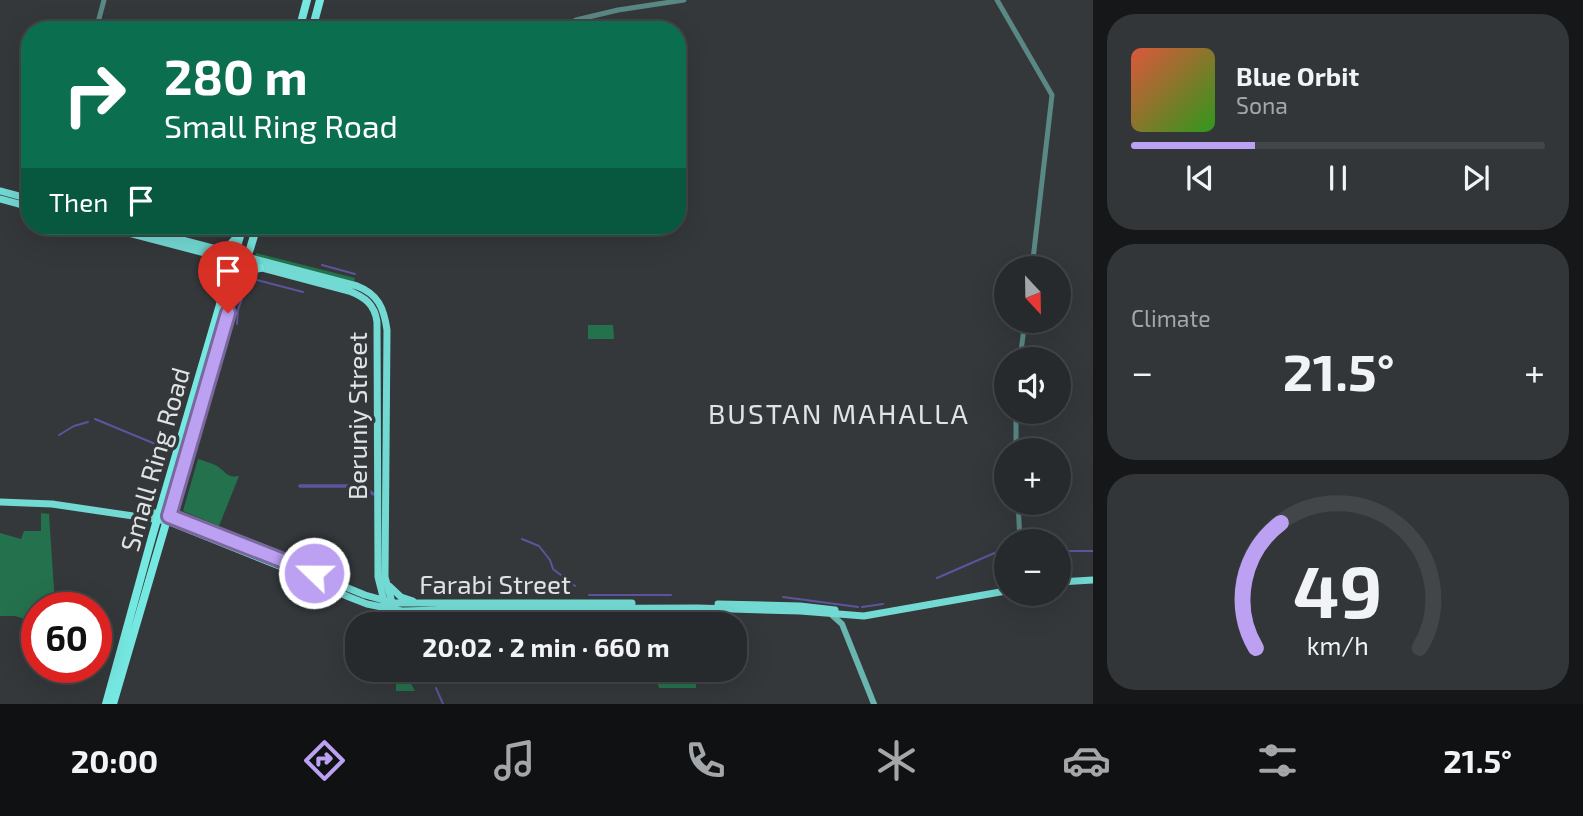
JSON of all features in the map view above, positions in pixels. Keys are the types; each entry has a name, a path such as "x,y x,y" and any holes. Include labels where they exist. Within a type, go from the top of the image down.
{"highway":[{"path":"301,21 307,0"},
{"path":"314,21 320,0"},
{"path":"217,253 230,245 238,235"},
{"name":"Small Ring Road","path":"211,354 240,235"},
{"name":"Small Ring Road","path":"106,704 211,354 254,235"},
{"path":"238,277 247,271 260,268"},
{"name":"Small Ring Road","path":"113,704 163,517"}],"main road":[{"path":"0,191 21,197"},
{"path":"0,199 21,205"},
{"name":"Beruniy Street","path":"140,235 217,253"},
{"name":"Beruniy Street","path":"158,235 245,261 357,286 372,294 381,305 385,318 386,582 389,605"},
{"path":"217,253 228,277"},
{"name":"Beruniy Street","path":"245,261 260,268 349,291 366,299 376,315 378,577 389,605"},
{"path":"378,369 386,381 378,392"},
{"name":"Farabi Street","path":"0,500 46,499 163,517 389,605 756,604 814,607 841,616"},
{"name":"Farabi Street","path":"163,517 349,597 389,605 698,608 800,611 841,616 877,614 994,591"},
{"path":"359,593 371,590 378,577"},
{"path":"386,582 401,597 426,604"},
{"path":"1071,583 1093,582"},
{"path":"841,616 877,704"}],"street":[{"path":"98,21 104,0"},
{"path":"574,21 618,10 684,0"},
{"path":"997,0 1052,95 1033,256"}],"green space":[{"path":"256,253 355,278 354,282 255,257"},
{"path":"588,325 613,325 614,339 588,339"},
{"path":"198,459 215,465 229,475 239,476 219,526 183,511"},
{"path":"41,513 49,514 54,592 21,592 21,618 0,616 0,533 21,539 24,531 41,531"},
{"path":"396,682 409,682 415,691 396,691"},
{"path":"657,682 696,682 696,688 659,688"}],"waterway":[{"path":"322,265 355,274"},
{"path":"237,324 238,310 249,278 303,292"},
{"path":"95,419 165,448"},
{"path":"59,435 88,422"},
{"path":"300,486 363,486 373,494"},
{"path":"522,539 539,546 550,560 553,569 575,586"},
{"path":"1071,551 1093,551"},
{"path":"937,578 994,553"},
{"path":"589,595 671,595"},
{"path":"783,597 858,607"},
{"path":"862,607 883,604"},
{"path":"436,688 443,704"}],"district":[{"name":"BUSTAN MAHALLA","path":"839,413"}],"route":[{"path":"228,313 169,516 314,573"}]}
